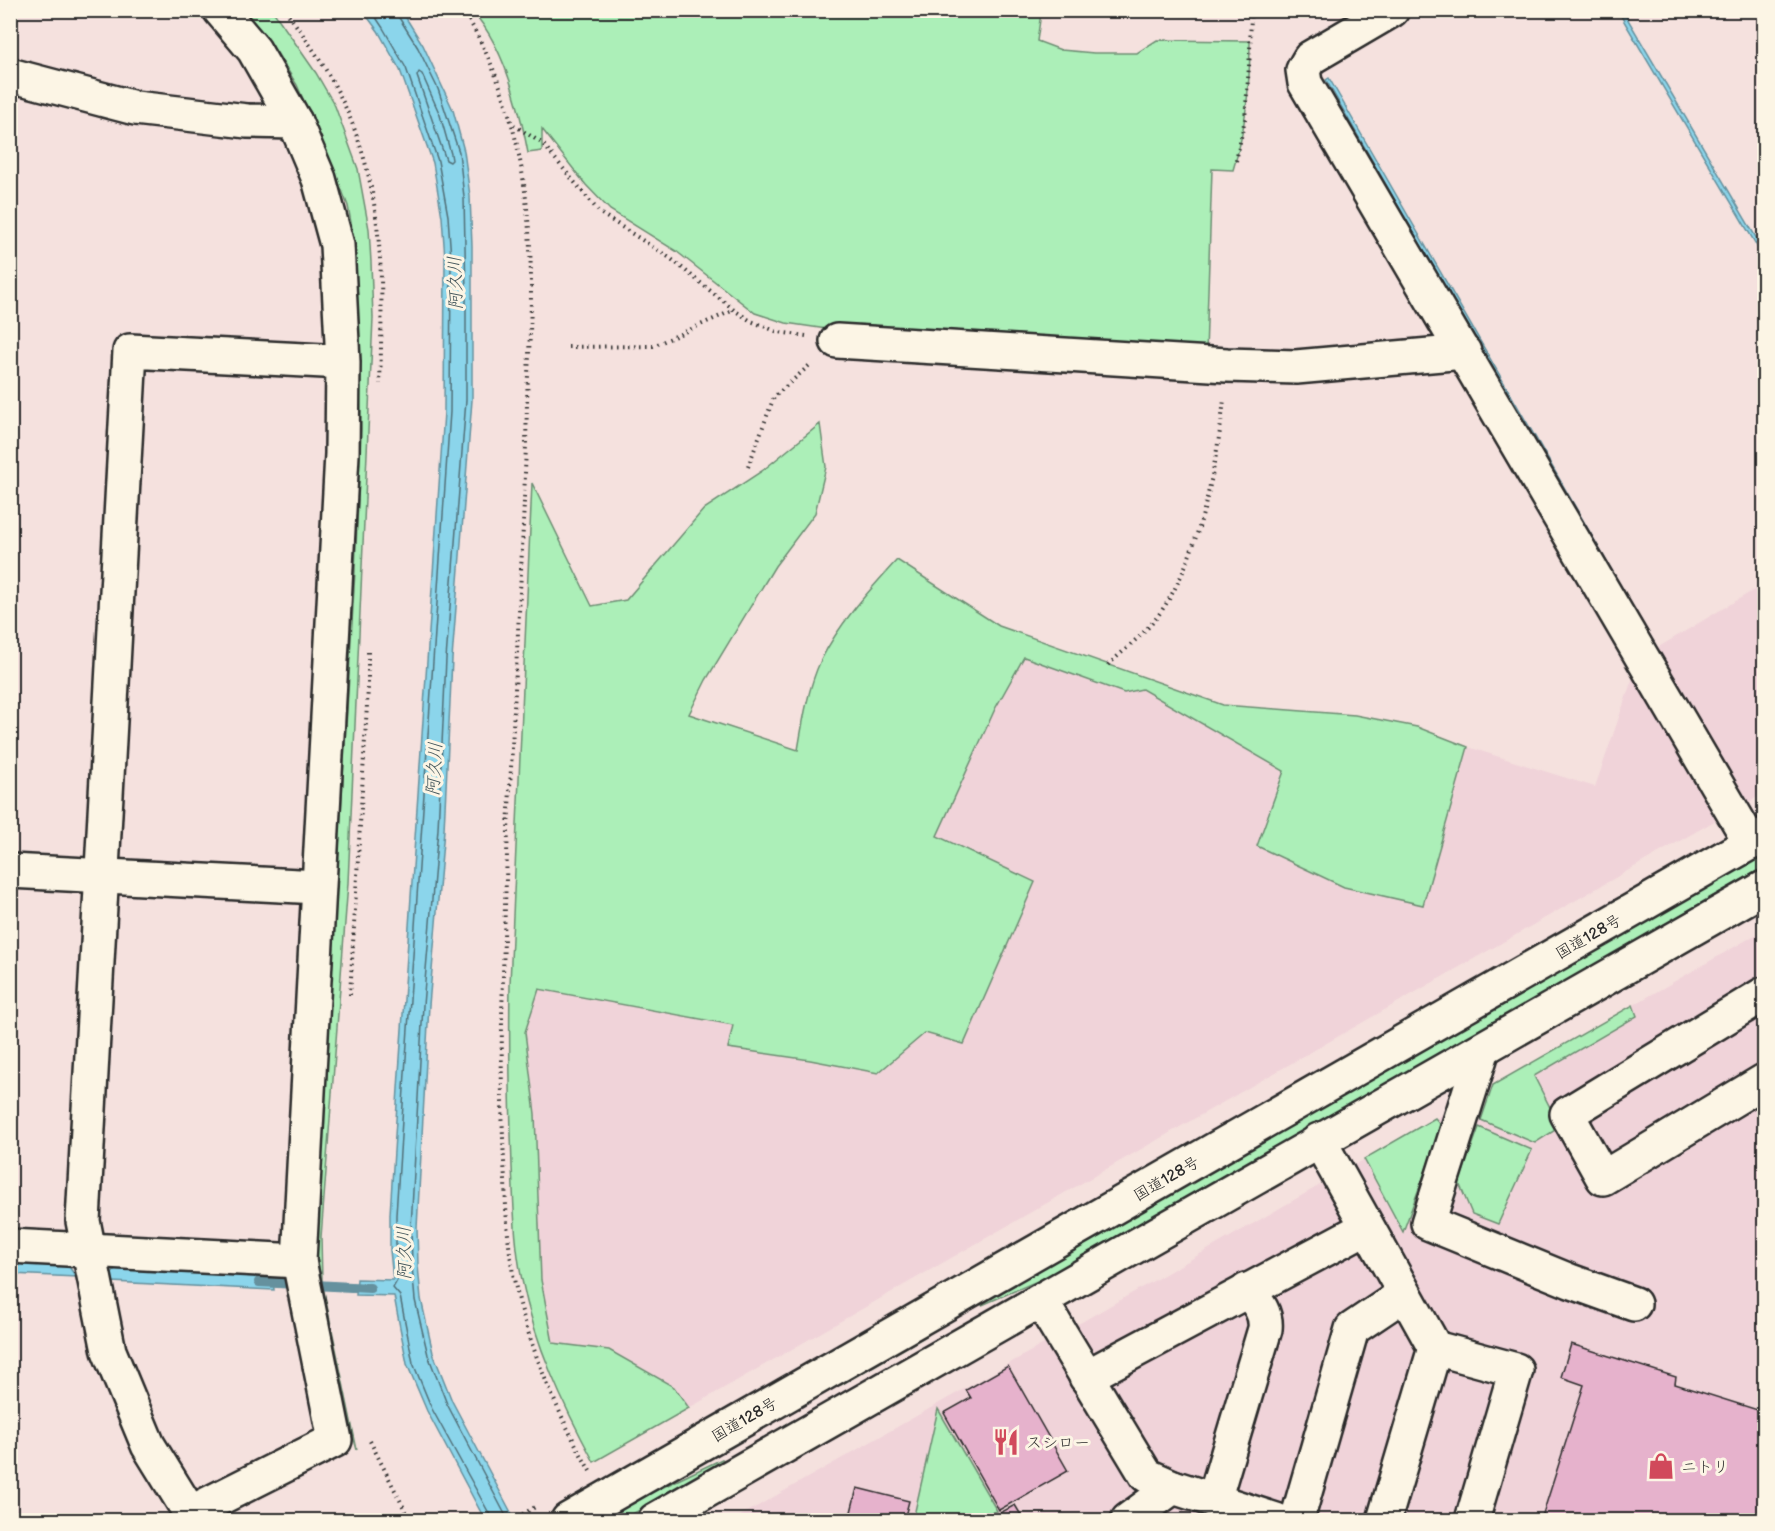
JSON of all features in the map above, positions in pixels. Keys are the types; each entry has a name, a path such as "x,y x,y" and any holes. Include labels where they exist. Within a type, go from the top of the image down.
{"main road":[{"path":"220,10 254,50 295,122 319,179 337,245 343,362 342,454 299,1261 335,1440 190,1513 148,1445 109,1351 83,1221 130,351 343,362"},
{"path":"1392,10 1310,58 1303,70 1305,83 1464,352 1758,839"},
{"path":"10,75 135,108 247,121 295,122"},
{"path":"837,341 1227,365 1296,367 1464,352"},
{"name":"国道128号","path":"568,1521 594,1489 1758,839"},
{"path":"10,871 318,887"},
{"path":"655,1521 1764,888"},
{"path":"1764,994 1567,1114 1603,1178 1764,1081"},
{"path":"1483,1049 1428,1223 1634,1304"},
{"path":"1319,1140 1435,1348 1516,1370 1472,1521"},
{"path":"1086,1377 1367,1227"},
{"path":"10,1246 299,1261"},
{"path":"1214,1500 1266,1319 1247,1290"},
{"path":"1297,1521 1352,1329 1404,1294"},
{"path":"1041,1301 1146,1475 1173,1487 1276,1521"},
{"path":"1384,1521 1435,1348"},
{"path":"1128,1521 1173,1487"}],"path":[{"path":"463,10 480,38 500,84 513,125 529,231 531,293 506,857 501,1067 507,1217 515,1281 528,1332 546,1383 594,1489"},
{"path":"1236,161 1245,119 1251,10"},
{"path":"513,125 543,144 600,213 670,258 734,310 751,321 778,332 837,341"},
{"path":"568,347 653,346 734,310"},
{"path":"748,467 774,397 837,341"},
{"path":"1108,665 1157,617 1186,567 1219,443 1227,365"}],"shaded area":[{"path":"1764,584 1764,793 1746,804 1657,648"},
{"path":"1024,657 1124,693 1142,688 1284,771 1257,846 1344,887 1423,905 1468,747 1595,787 1637,665 1725,815 689,1408 674,1387 609,1350 553,1344 541,1280 535,1114 525,1032 539,989 734,1025 728,1047 878,1073 925,1033 936,836 995,709"},
{"path":"1764,930 1764,1520 733,1520 1040,1346"}],"green space":[{"path":"483,10 1043,10 1037,41 1061,50 1137,53 1157,40 1250,41 1246,106 1233,170 1212,169 1206,353 847,332 786,323 755,313 676,251 610,210 586,185 542,129 542,151 528,153 521,119 504,65 488,32 478,18"},
{"path":"244,11 273,11 316,73 335,106 358,169 369,229 373,318 348,883 321,1237 322,1282 357,1450 333,1349 323,1296 316,1245 355,571 361,429 358,309 352,228 348,206 338,180 297,85 277,53"},
{"path":"820,424 826,467 815,513 775,566 706,680 689,714 798,750 809,693 821,660 846,620 897,560 999,626 1223,705 1355,715 1417,727 1468,747 1423,905 1344,887 1257,846 1284,771 1142,689 1124,693 1024,657 995,709 937,836 1035,882 964,1044 925,1033 878,1073 728,1048 733,1025 539,989 525,1032 535,1114 541,1280 553,1343 609,1350 674,1387 689,1408 594,1462 561,1397 534,1328 519,1266 515,1224 510,1098 510,984 532,483 592,606 626,600 704,509 762,471"},
{"path":"1764,854 1764,867 1065,1269 982,1305 980,1303 981,1299 1065,1255"},
{"path":"1633,1005 1637,1016 1534,1076 1560,1127 1535,1143 1481,1120 1493,1085"},
{"path":"1435,1118 1442,1126 1403,1232 1364,1159"},
{"path":"1479,1127 1532,1150 1498,1224 1472,1214 1459,1183"},
{"path":"927,1333 928,1335 841,1385 840,1382"},
{"path":"938,1409 997,1511 960,1520 913,1520"},
{"path":"792,1421 793,1424 622,1520 601,1520 636,1500 722,1459 724,1461"}],"water":[{"name":"阿久川","path":"401,10 423,45 453,110 464,151 470,196 472,246 472,400 452,659 444,830 429,1005 417,1228 418,1265 421,1299 433,1353 452,1401 515,1520 485,1520 427,1411 407,1364 394,1296 356,1295 357,1279 393,1280 390,1214 444,412 445,258 442,217 433,163 400,70 378,31 363,11"},
{"path":"1618,11 1623,11 1764,251 1764,258"},
{"path":"1329,78 1746,804 1742,805 1326,80"},
{"path":"11,1263 68,1265 76,1277 11,1274"},
{"path":"116,1268 273,1278 274,1290 112,1282 111,1274"}],"building":[{"name":"ニトリ","path":"1571,1344 1676,1377 1675,1384 1764,1412 1764,1520 1541,1520 1584,1385 1561,1377"},
{"name":"スシロー","path":"1008,1366 1068,1471 999,1510 944,1413 971,1398 966,1390"},
{"path":"857,1488 909,1501 904,1520 849,1520"},
{"path":"1015,1505 1024,1520 1005,1520 1000,1513"}],"waterway":[{"path":"259,1282 370,1288"}],"place":[{"name":"スシロー","path":"1006,1442"},
{"name":"ニトリ","path":"1661,1466"}]}
